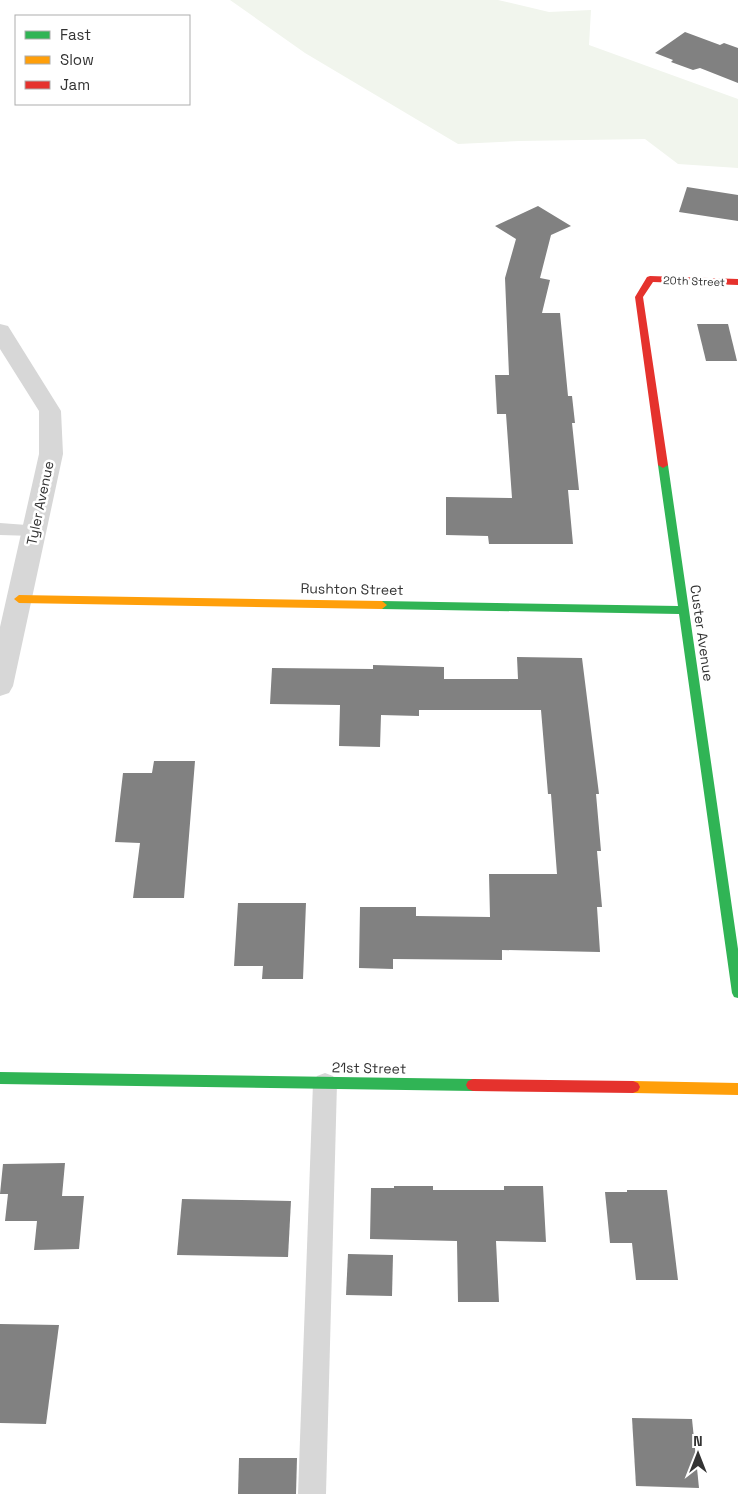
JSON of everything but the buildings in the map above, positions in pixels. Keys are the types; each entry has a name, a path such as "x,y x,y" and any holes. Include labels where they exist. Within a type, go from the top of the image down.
{"street":[{"name":"20th Street","path":"650,279 738,282"},
{"name":"Custer Avenue","path":"650,279 639,297 738,994"},
{"name":"Tyler Avenue","path":"0,331 50,411 51,454 0,686"},
{"name":"Rushton Street","path":"20,599 684,610"},
{"name":"21st Street","path":"0,1078 738,1089"}],"lane":[{"path":"0,529 34,530"},
{"path":"312,1494 325,1083"}],"shaded area":[{"path":"230,0 498,0 549,12 591,10 589,45 738,99 738,168 678,164 645,139 458,144 305,53"}],"traffic: fast":[{"path":"663,465 738,993"},
{"path":"382,605 684,610"},
{"path":"0,1078 473,1085"}],"traffic: slow":[{"path":"19,599 382,605"},
{"path":"633,1087 738,1089"}],"traffic: jam":[{"path":"663,465 639,297 650,279 738,282"},
{"path":"473,1085 633,1087"}]}
